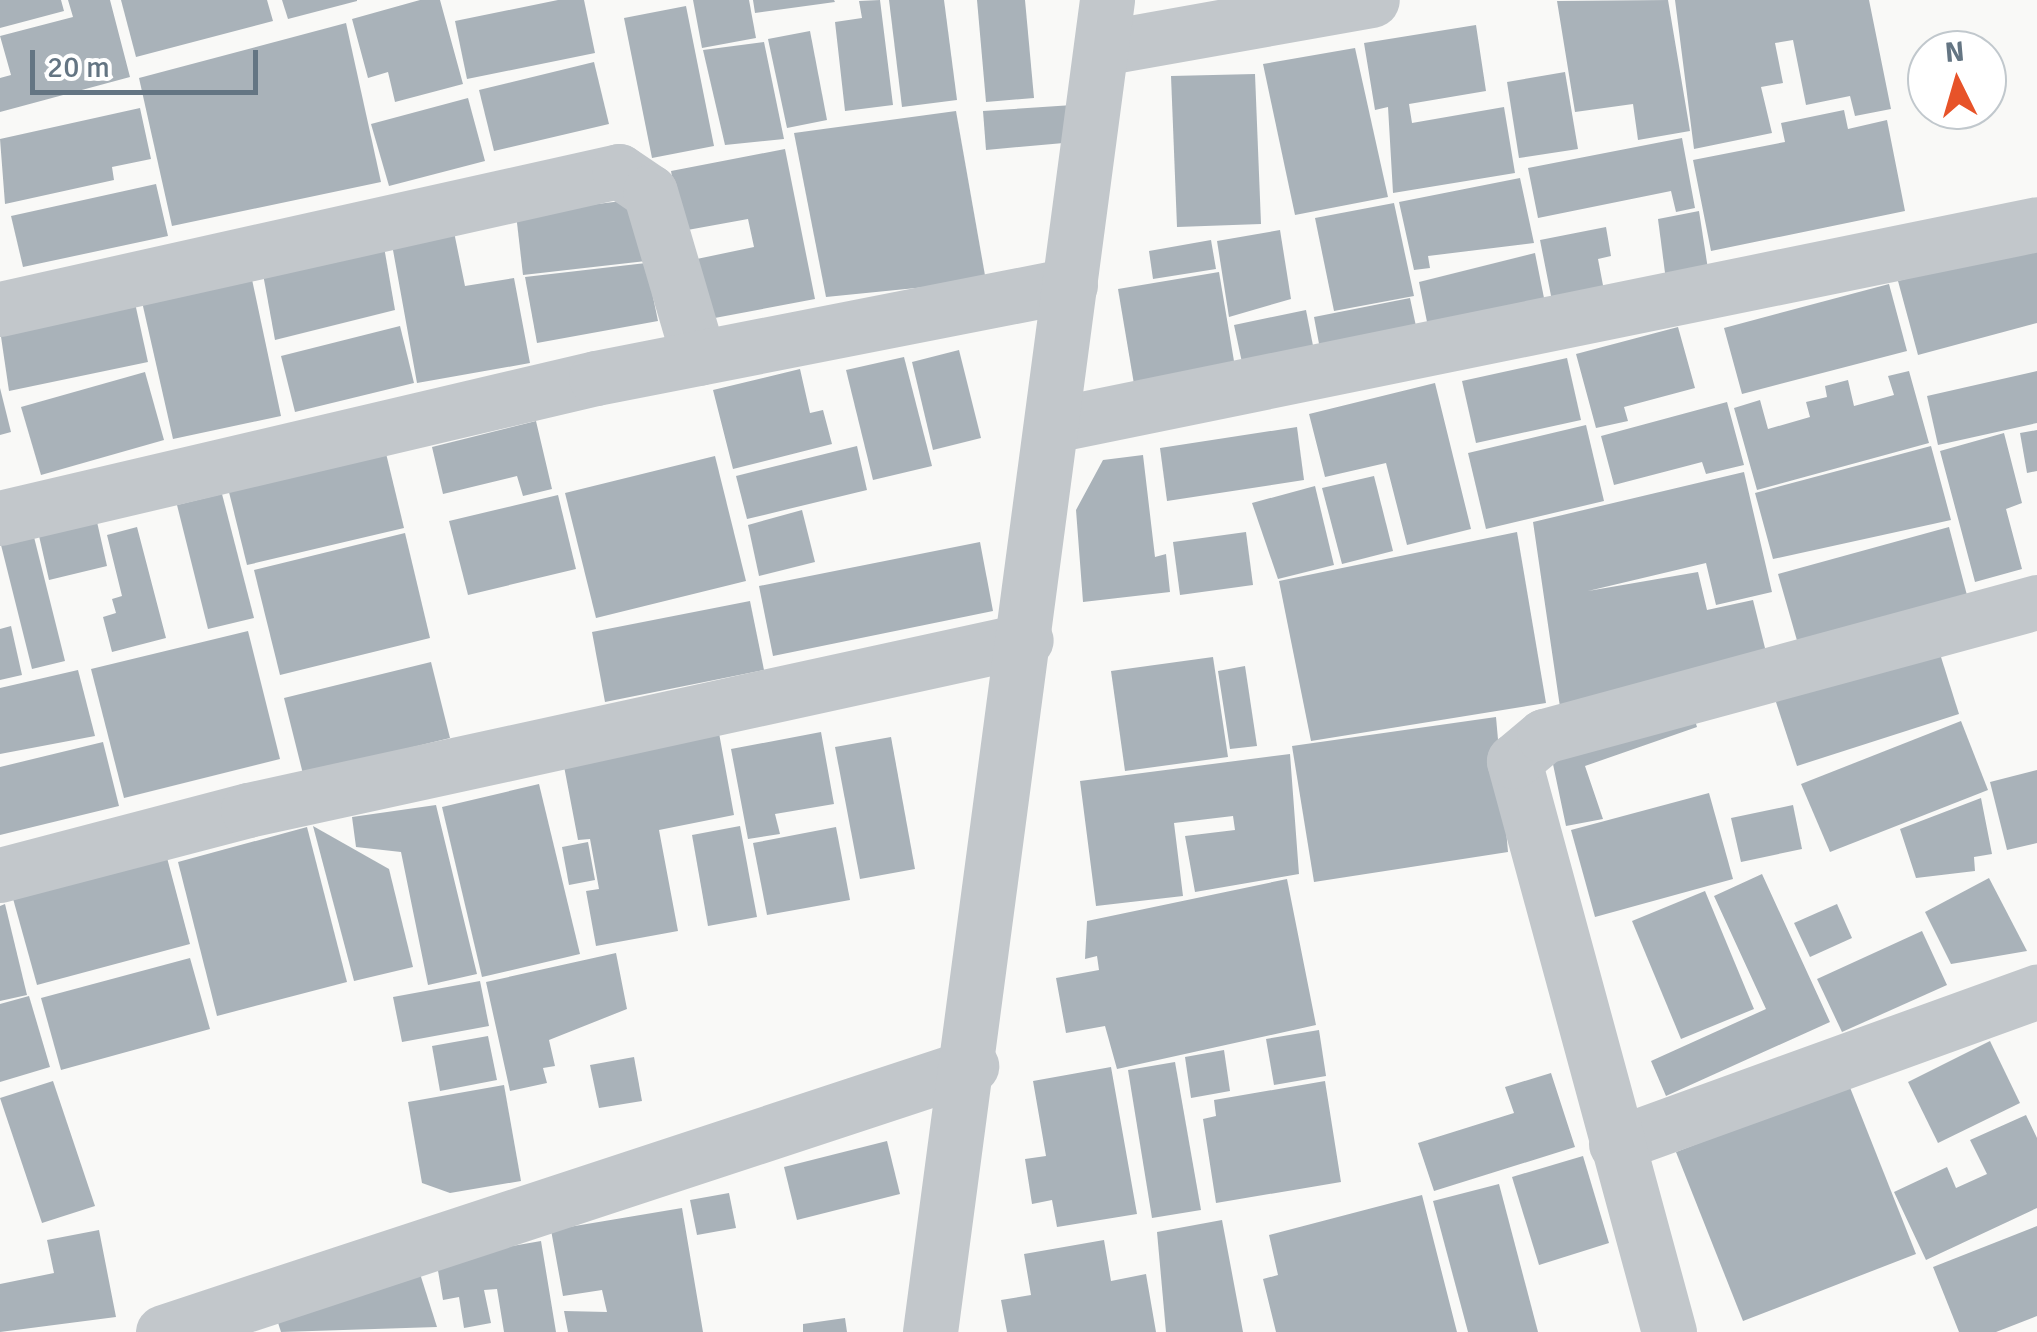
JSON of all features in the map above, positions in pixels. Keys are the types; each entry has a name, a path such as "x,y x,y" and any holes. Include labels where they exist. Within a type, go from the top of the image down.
{"street":[{"path":"930,1332 971,1066 1104,24 1372,0"},
{"path":"0,309 618,171 650,192 700,358"},
{"path":"1053,426 2037,224"},
{"path":"0,518 700,358 1070,285"},
{"path":"1669,1332 1514,761 1544,736 2037,602"},
{"path":"0,874 248,810 1026,640"},
{"path":"1616,1144 2037,992"},
{"path":"163,1332 971,1066"}],"building":[{"path":"0,0 61,0 64,11 0,28"},
{"path":"68,0 110,0 130,77 0,112 0,78 11,75 0,36 73,17"},
{"path":"121,0 267,0 273,21 136,57"},
{"path":"282,0 357,0 357,1 288,19"},
{"path":"420,0 440,0 463,84 395,102 388,72 368,78 352,19"},
{"path":"558,0 584,0 595,53 467,79 455,21"},
{"path":"693,0 749,0 756,38 702,48"},
{"path":"753,0 834,0 835,2 755,13"},
{"path":"880,0 893,105 845,111 835,22 862,18 859,1"},
{"path":"889,0 944,0 957,100 902,107"},
{"path":"977,0 1025,0 1034,98 986,102"},
{"path":"1668,0 1690,131 1638,140 1633,104 1575,112 1557,1"},
{"path":"1675,0 1869,0 1891,109 1855,116 1850,96 1806,105 1793,40 1775,43 1783,83 1761,87 1772,133 1694,149"},
{"path":"686,6 714,146 652,158 624,18"},
{"path":"346,23 381,182 172,226 139,78"},
{"path":"1476,25 1486,91 1409,104 1412,123 1504,107 1515,173 1393,193 1388,107 1375,110 1364,43"},
{"path":"810,31 827,120 787,128 768,39"},
{"path":"764,42 784,139 725,145 703,50"},
{"path":"1355,48 1388,197 1295,215 1263,64"},
{"path":"594,62 609,124 494,151 479,90"},
{"path":"1565,72 1578,149 1519,158 1507,82"},
{"path":"1255,74 1261,224 1177,227 1171,76"},
{"path":"468,98 485,161 389,186 371,124"},
{"path":"1073,105 1075,142 986,150 983,111"},
{"path":"140,108 151,159 112,167 114,180 5,204 0,139"},
{"path":"1844,110 1848,129 1887,120 1905,211 1711,251 1693,160 1785,142 1781,123"},
{"path":"956,111 986,281 826,297 794,133"},
{"path":"1682,138 1695,208 1676,212 1671,191 1538,218 1528,168"},
{"path":"785,149 815,299 704,320 692,260 754,247 748,219 682,231 671,171"},
{"path":"1520,178 1534,243 1428,256 1430,268 1414,270 1399,202"},
{"path":"156,184 168,236 23,267 11,216"},
{"path":"638,199 646,261 523,275 516,214"},
{"path":"1394,203 1414,296 1334,311 1315,218"},
{"path":"1699,211 1710,282 1667,288 1658,219"},
{"path":"453,227 465,286 514,278 530,363 417,383 391,239"},
{"path":"1606,227 1611,256 1598,259 1606,301 1554,311 1540,240"},
{"path":"1280,230 1291,299 1229,317 1217,241"},
{"path":"1211,240 1216,269 1153,279 1149,251"},
{"path":"383,241 395,310 275,340 261,263"},
{"path":"2037,244 2037,323 1918,355 1898,281"},
{"path":"1535,253 1547,313 1430,337 1419,282"},
{"path":"646,263 658,321 537,343 525,277"},
{"path":"250,270 281,416 173,439 140,293"},
{"path":"1219,272 1236,373 1138,408 1118,289"},
{"path":"1889,284 1907,351 1742,394 1724,328"},
{"path":"1410,298 1420,345 1323,365 1314,317"},
{"path":"135,303 148,362 9,391 0,330"},
{"path":"1306,310 1318,371 1247,386 1234,325"},
{"path":"400,326 414,383 295,412 281,356"},
{"path":"1678,327 1695,388 1624,407 1628,421 1596,428 1576,354"},
{"path":"959,350 981,438 933,450 912,362"},
{"path":"904,357 932,466 873,480 846,370"},
{"path":"1567,358 1581,420 1476,443 1462,381"},
{"path":"800,369 810,413 823,410 832,444 733,469 713,390"},
{"path":"1909,371 1929,443 1757,490 1734,408 1760,400 1768,429 1810,417 1806,402 1827,397 1825,386 1848,380 1854,406 1894,395 1888,376"},
{"path":"2037,371 2037,423 1938,445 1927,396"},
{"path":"145,372 164,440 41,475 21,407"},
{"path":"1435,383 1471,529 1407,545 1386,463 1325,477 1309,414"},
{"path":"0,388 11,432 0,435"},
{"path":"1727,402 1744,465 1706,474 1702,462 1614,485 1601,436"},
{"path":"536,421 552,489 523,496 517,476 443,494 432,447"},
{"path":"1586,425 1604,501 1486,529 1468,453"},
{"path":"1297,427 1304,480 1167,501 1160,448"},
{"path":"2037,430 2037,471 2027,473 2020,433"},
{"path":"2004,433 2022,503 2006,509 2022,569 1975,582 1940,451"},
{"path":"384,445 404,528 247,565 227,484"},
{"path":"857,446 867,490 747,519 736,476"},
{"path":"1931,446 1951,520 1773,559 1755,493"},
{"path":"1143,455 1155,557 1166,554 1170,592 1083,602 1076,510 1103,460"},
{"path":"715,456 746,581 596,618 565,493"},
{"path":"1744,472 1772,592 1716,605 1706,563 1588,591 1698,572 1707,610 1753,600 1767,656 1560,707 1533,522"},
{"path":"1374,476 1393,551 1342,564 1322,488"},
{"path":"1315,486 1334,565 1278,579 1252,503"},
{"path":"222,494 254,618 208,629 177,505"},
{"path":"558,495 576,569 468,595 449,521"},
{"path":"802,510 815,562 759,576 748,525"},
{"path":"95,513 107,566 49,580 37,527"},
{"path":"137,527 166,638 112,652 103,617 116,613 112,599 122,596 107,535"},
{"path":"1949,527 1968,599 1798,644 1778,574"},
{"path":"1246,532 1253,585 1180,595 1173,542"},
{"path":"1517,532 1546,703 1311,741 1279,581"},
{"path":"405,533 430,638 280,675 254,570"},
{"path":"34,537 65,661 32,669 1,545"},
{"path":"980,542 993,611 773,656 759,586"},
{"path":"750,601 764,670 605,702 592,632"},
{"path":"11,626 22,675 0,680 0,629"},
{"path":"248,631 280,759 124,798 91,669"},
{"path":"1935,638 1959,714 1797,766 1772,690"},
{"path":"1213,657 1228,757 1125,771 1111,671"},
{"path":"431,662 450,738 303,774 284,698"},
{"path":"1245,666 1257,746 1230,749 1218,671"},
{"path":"78,670 95,736 0,754 0,688"},
{"path":"1693,714 1697,727 1585,766 1603,819 1566,826 1550,750"},
{"path":"1496,717 1508,852 1314,882 1292,746"},
{"path":"1961,721 1988,790 1830,852 1801,784"},
{"path":"821,732 834,804 775,814 780,834 748,839 731,749"},
{"path":"719,733 734,815 659,830 678,931 596,946 586,891 599,889 590,839 578,840 563,761"},
{"path":"891,737 915,869 860,879 835,747"},
{"path":"103,742 119,806 0,835 0,767"},
{"path":"1290,754 1299,874 1195,892 1185,836 1235,830 1233,816 1174,823 1183,896 1096,906 1080,781"},
{"path":"2037,770 2037,843 2007,850 1990,782"},
{"path":"539,784 580,954 482,977 442,807"},
{"path":"1709,793 1733,879 1595,917 1571,830"},
{"path":"1981,798 1992,854 1974,857 1975,871 1916,878 1900,829"},
{"path":"436,805 477,974 428,985 401,852 356,847 352,817"},
{"path":"1793,805 1802,849 1741,862 1731,818"},
{"path":"313,826 389,869 413,967 354,981"},
{"path":"740,826 757,917 708,926 692,835"},
{"path":"307,827 347,982 217,1016 178,862"},
{"path":"836,827 850,900 767,915 753,843"},
{"path":"588,842 595,880 569,885 562,847"},
{"path":"166,854 190,944 37,985 12,895"},
{"path":"1762,874 1830,1022 1666,1096 1651,1061 1766,1009 1714,896"},
{"path":"1989,878 2027,951 1951,964 1925,912"},
{"path":"1287,879 1316,1025 1117,1069 1105,1026 1066,1033 1056,978 1099,970 1097,956 1085,959 1087,921"},
{"path":"1705,891 1754,1009 1681,1039 1632,921"},
{"path":"5,904 27,995 0,1001 0,906"},
{"path":"1837,904 1852,938 1810,957 1794,923"},
{"path":"1922,931 1947,985 1842,1032 1817,979"},
{"path":"616,953 627,1009 549,1040 555,1066 543,1068 547,1083 510,1091 486,982"},
{"path":"190,958 210,1029 61,1070 41,998"},
{"path":"480,981 489,1026 402,1042 393,997"},
{"path":"29,996 50,1067 0,1082 0,1004"},
{"path":"1319,1030 1326,1076 1274,1085 1266,1039"},
{"path":"488,1036 497,1080 440,1091 432,1046"},
{"path":"1990,1041 2020,1103 1938,1143 1908,1082"},
{"path":"1224,1050 1230,1091 1191,1098 1185,1057"},
{"path":"634,1057 642,1101 599,1108 590,1065"},
{"path":"1175,1062 1201,1210 1152,1218 1128,1070"},
{"path":"1111,1067 1137,1214 1057,1227 1052,1200 1032,1204 1025,1159 1046,1156 1033,1081"},
{"path":"1551,1073 1575,1147 1434,1191 1418,1143 1514,1113 1505,1087"},
{"path":"53,1081 95,1206 42,1223 0,1098"},
{"path":"1325,1081 1341,1182 1216,1203 1203,1119 1216,1116 1214,1100"},
{"path":"504,1085 521,1181 450,1193 422,1183 408,1102"},
{"path":"1849,1085 1916,1254 1743,1321 1676,1152"},
{"path":"2026,1115 2037,1138 2037,1208 1926,1260 1894,1192 1947,1167 1956,1188 1987,1174 1970,1140"},
{"path":"887,1141 900,1194 797,1220 784,1167"},
{"path":"1583,1156 1609,1243 1539,1265 1512,1177"},
{"path":"1499,1184 1538,1332 1468,1332 1433,1201"},
{"path":"729,1193 736,1228 697,1235 690,1200"},
{"path":"1422,1195 1457,1332 1276,1332 1263,1279 1278,1275 1269,1235"},
{"path":"682,1208 703,1332 568,1332 564,1311 607,1312 602,1290 563,1296 551,1230"},
{"path":"1222,1220 1243,1332 1166,1332 1157,1232"},
{"path":"2037,1226 2037,1316 1996,1332 1959,1332 1933,1267"},
{"path":"99,1230 116,1317 0,1332 0,1284 54,1273 47,1240"},
{"path":"1104,1240 1111,1281 1146,1274 1156,1332 1007,1332 1001,1300 1031,1295 1024,1254"},
{"path":"541,1241 556,1332 504,1332 497,1289 484,1290 491,1323 464,1328 459,1297 443,1300 436,1259"},
{"path":"415,1258 437,1327 281,1332 272,1304"},
{"path":"845,1318 847,1332 803,1332 803,1324"}]}
